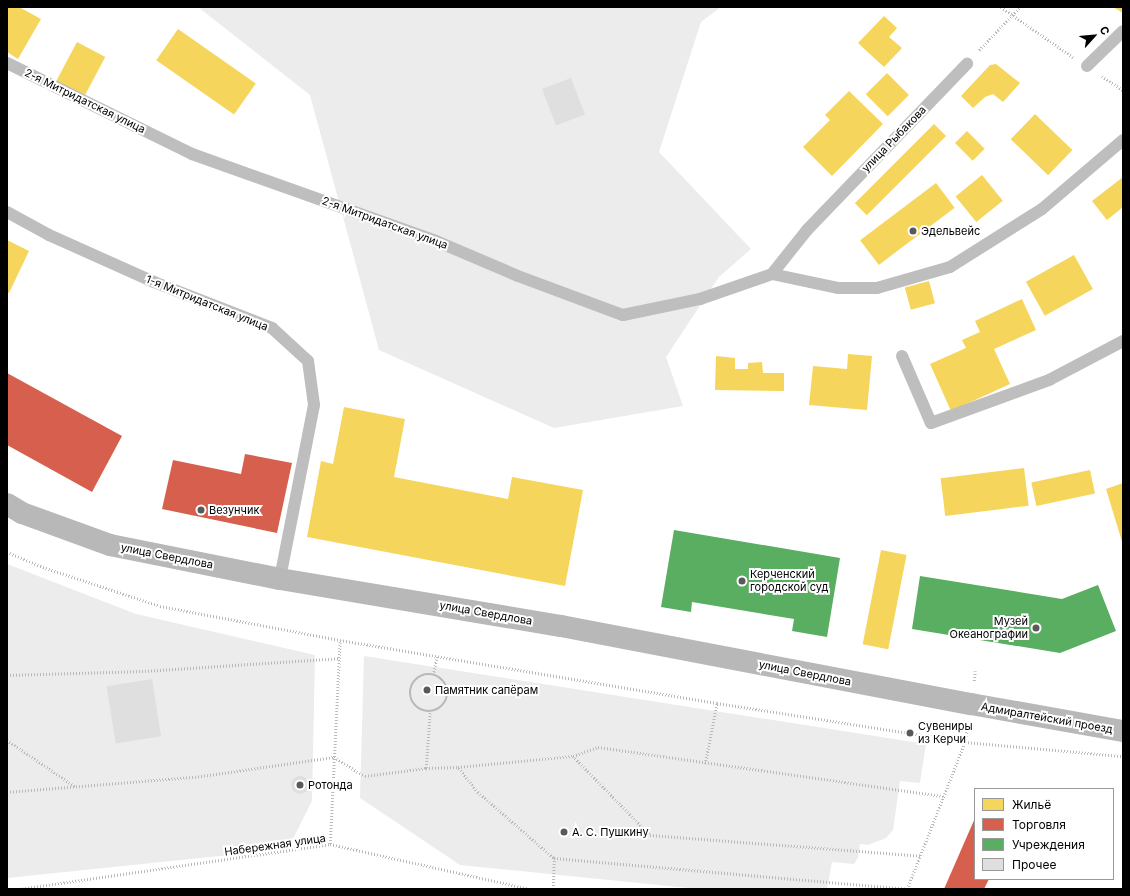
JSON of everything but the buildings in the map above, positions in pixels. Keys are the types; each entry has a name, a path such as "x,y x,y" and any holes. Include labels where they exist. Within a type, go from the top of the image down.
{"main road":[{"name":"улица Свердлова","path":"7,504 22,513 110,545 280,579 561,626 971,704"},
{"name":"Адмиралтейский проезд","path":"971,704 1123,731"}],"lane":[{"path":"1087,66 1123,31"},
{"name":"2-я Митридатская улица","path":"7,63 192,154 436,241 518,276 623,315 700,299 772,274"},
{"name":"улица Рыбакова","path":"772,274 807,230 967,64"},
{"path":"772,274 838,288 877,288 950,267 1042,210 1123,140"},
{"name":"1-я Митридатская улица","path":"7,212 49,235 154,282 272,328 308,361 314,406 280,579"},
{"path":"902,356 930,423 1049,380 1123,340"}],"path":[{"path":"1001,7 1123,90"},
{"path":"967,64 1020,7"},
{"path":"7,552 43,567 160,606 340,640 717,703 965,742 1123,756"},
{"path":"330,844 340,640"},
{"path":"433,675 437,656"},
{"path":"7,675 145,671 339,658"},
{"path":"426,674 439,676 444,680 449,692 445,704 441,709 430,712 423,712 417,709 413,704 409,691 411,685 420,675 426,674"},
{"path":"705,764 717,703"},
{"path":"426,768 430,712"},
{"path":"7,740 76,787"},
{"path":"458,767 478,792 554,858 907,889 965,742"},
{"path":"7,792 195,777 334,757 365,776 426,768 458,767 573,756 598,748 944,796"},
{"path":"573,756 650,835 920,856"},
{"name":"Набережная улица","path":"18,889 330,844 530,889"},
{"path":"553,889 554,858"}],"shaded area":[{"path":"198,7 721,7 701,22 659,152 751,249 719,277 666,357 683,406 554,428 379,350 310,95"},
{"path":"7,564 136,614 315,655 312,801 288,849 7,878"},
{"path":"364,656 926,744 920,783 900,781 893,830 886,838 868,845 860,844 858,858 854,864 832,862 827,889 698,889 460,865 360,798"}],"place":[{"name":"Эдельвейс","path":"913,231"},
{"name":"Везунчик","path":"201,510"},
{"name":"Керченский городской суд","path":"742,581"},
{"name":"Музей Океанографии","path":"1036,628"},
{"name":"Памятник сапёрам","path":"427,690"},
{"name":"Сувениры из Керчи","path":"910,733"},
{"name":"Ротонда","path":"300,785"},
{"name":"А. С. Пушкину","path":"564,832"}]}
